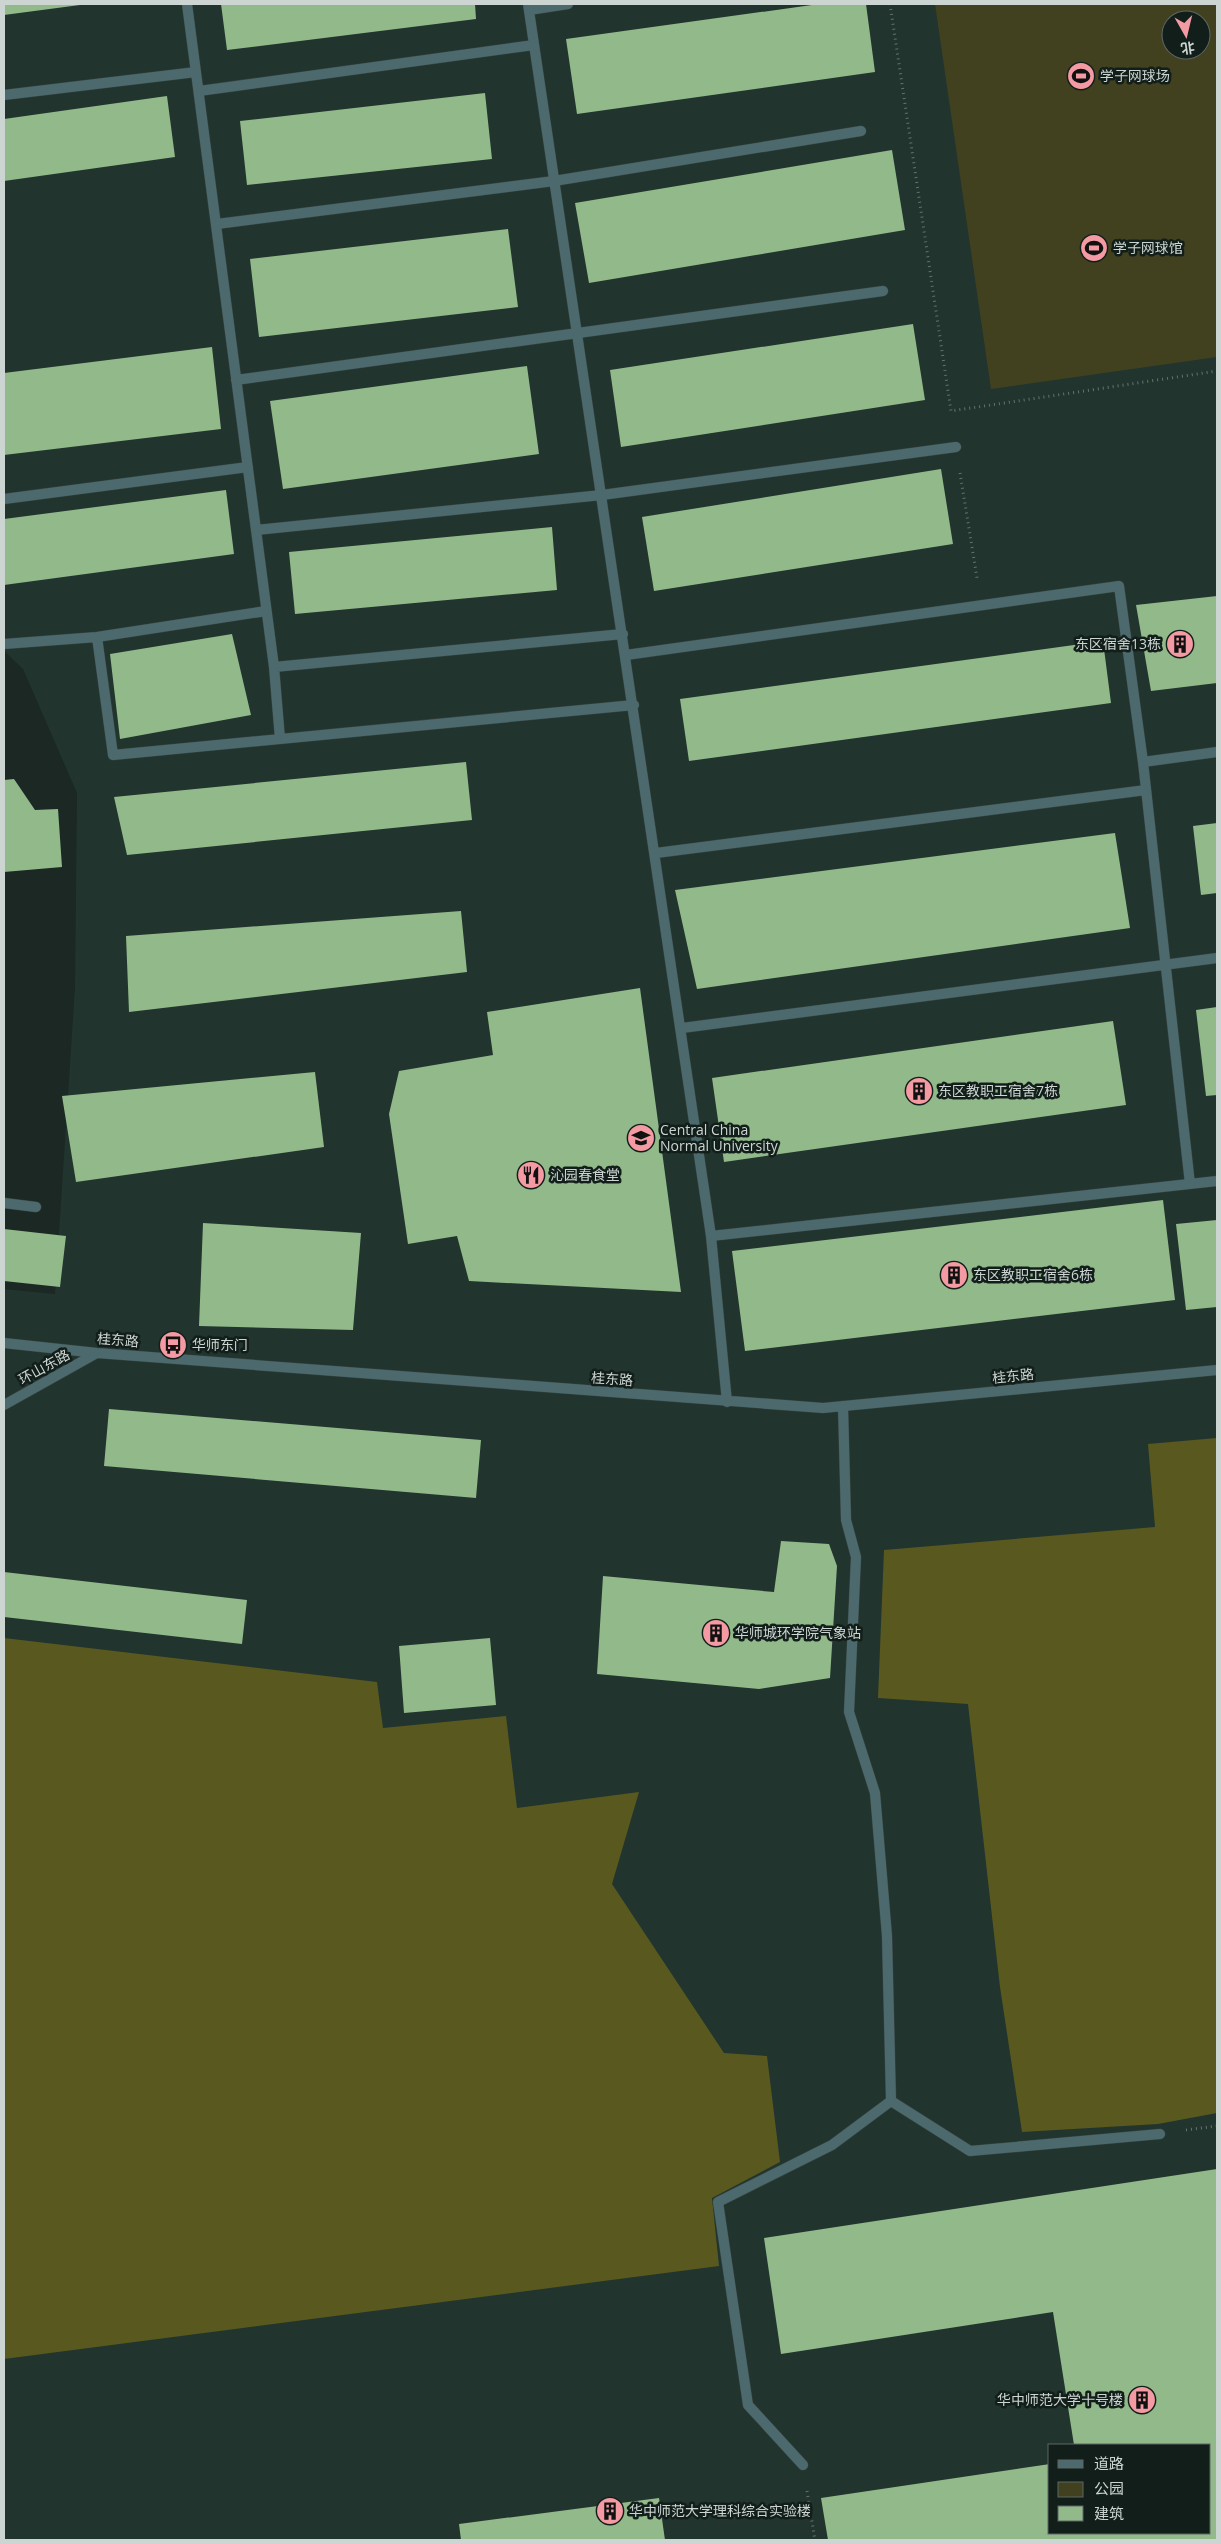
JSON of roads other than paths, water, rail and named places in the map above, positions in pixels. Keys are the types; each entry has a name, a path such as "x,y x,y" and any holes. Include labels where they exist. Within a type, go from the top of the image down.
{"street":[{"path":"187,4 274,667 280,739"},
{"path":"568,4 529,7 682,1028 711,1236 727,1402"},
{"path":"199,91 534,45"},
{"path":"4,95 196,72"},
{"path":"216,224 554,181 861,131"},
{"path":"236,380 883,291"},
{"path":"256,530 602,495 956,447"},
{"path":"4,499 248,467"},
{"path":"626,655 1118,586 1143,762 1190,1184"},
{"path":"4,644 97,636 266,611"},
{"path":"274,667 623,634"},
{"path":"97,636 113,756 634,705"},
{"path":"1143,762 1217,752"},
{"path":"656,853 1146,790"},
{"path":"682,1028 1217,958"},
{"path":"711,1236 1217,1181"},
{"path":"4,1203 36,1207"},
{"name":"桂东路","path":"4,1343 97,1353 823,1408 1217,1370"},
{"name":"环山东路","path":"4,1405 97,1353"},
{"path":"842,1406 846,1520 856,1557 849,1712 876,1793 887,1936 891,2101"},
{"path":"891,2101 970,2151 1160,2134"},
{"path":"803,2465 748,2404 718,2202 832,2145 891,2101"}],"place":[{"name":"学子网球场","path":"1081,76"},
{"name":"学子网球馆","path":"1094,248"},
{"name":"东区宿舍13栋","path":"1180,644"},
{"name":"东区教职工宿舍7栋","path":"919,1091"},
{"name":"Central China Normal University","path":"641,1138"},
{"name":"沁园春食堂","path":"531,1175"},
{"name":"东区教职工宿舍6栋","path":"954,1275"},
{"name":"华师东门","path":"173,1345"},
{"name":"华师城环学院气象站","path":"716,1633"},
{"name":"华中师范大学十号楼","path":"1142,2400"},
{"name":"华中师范大学理科综合实验楼","path":"610,2511"}]}
